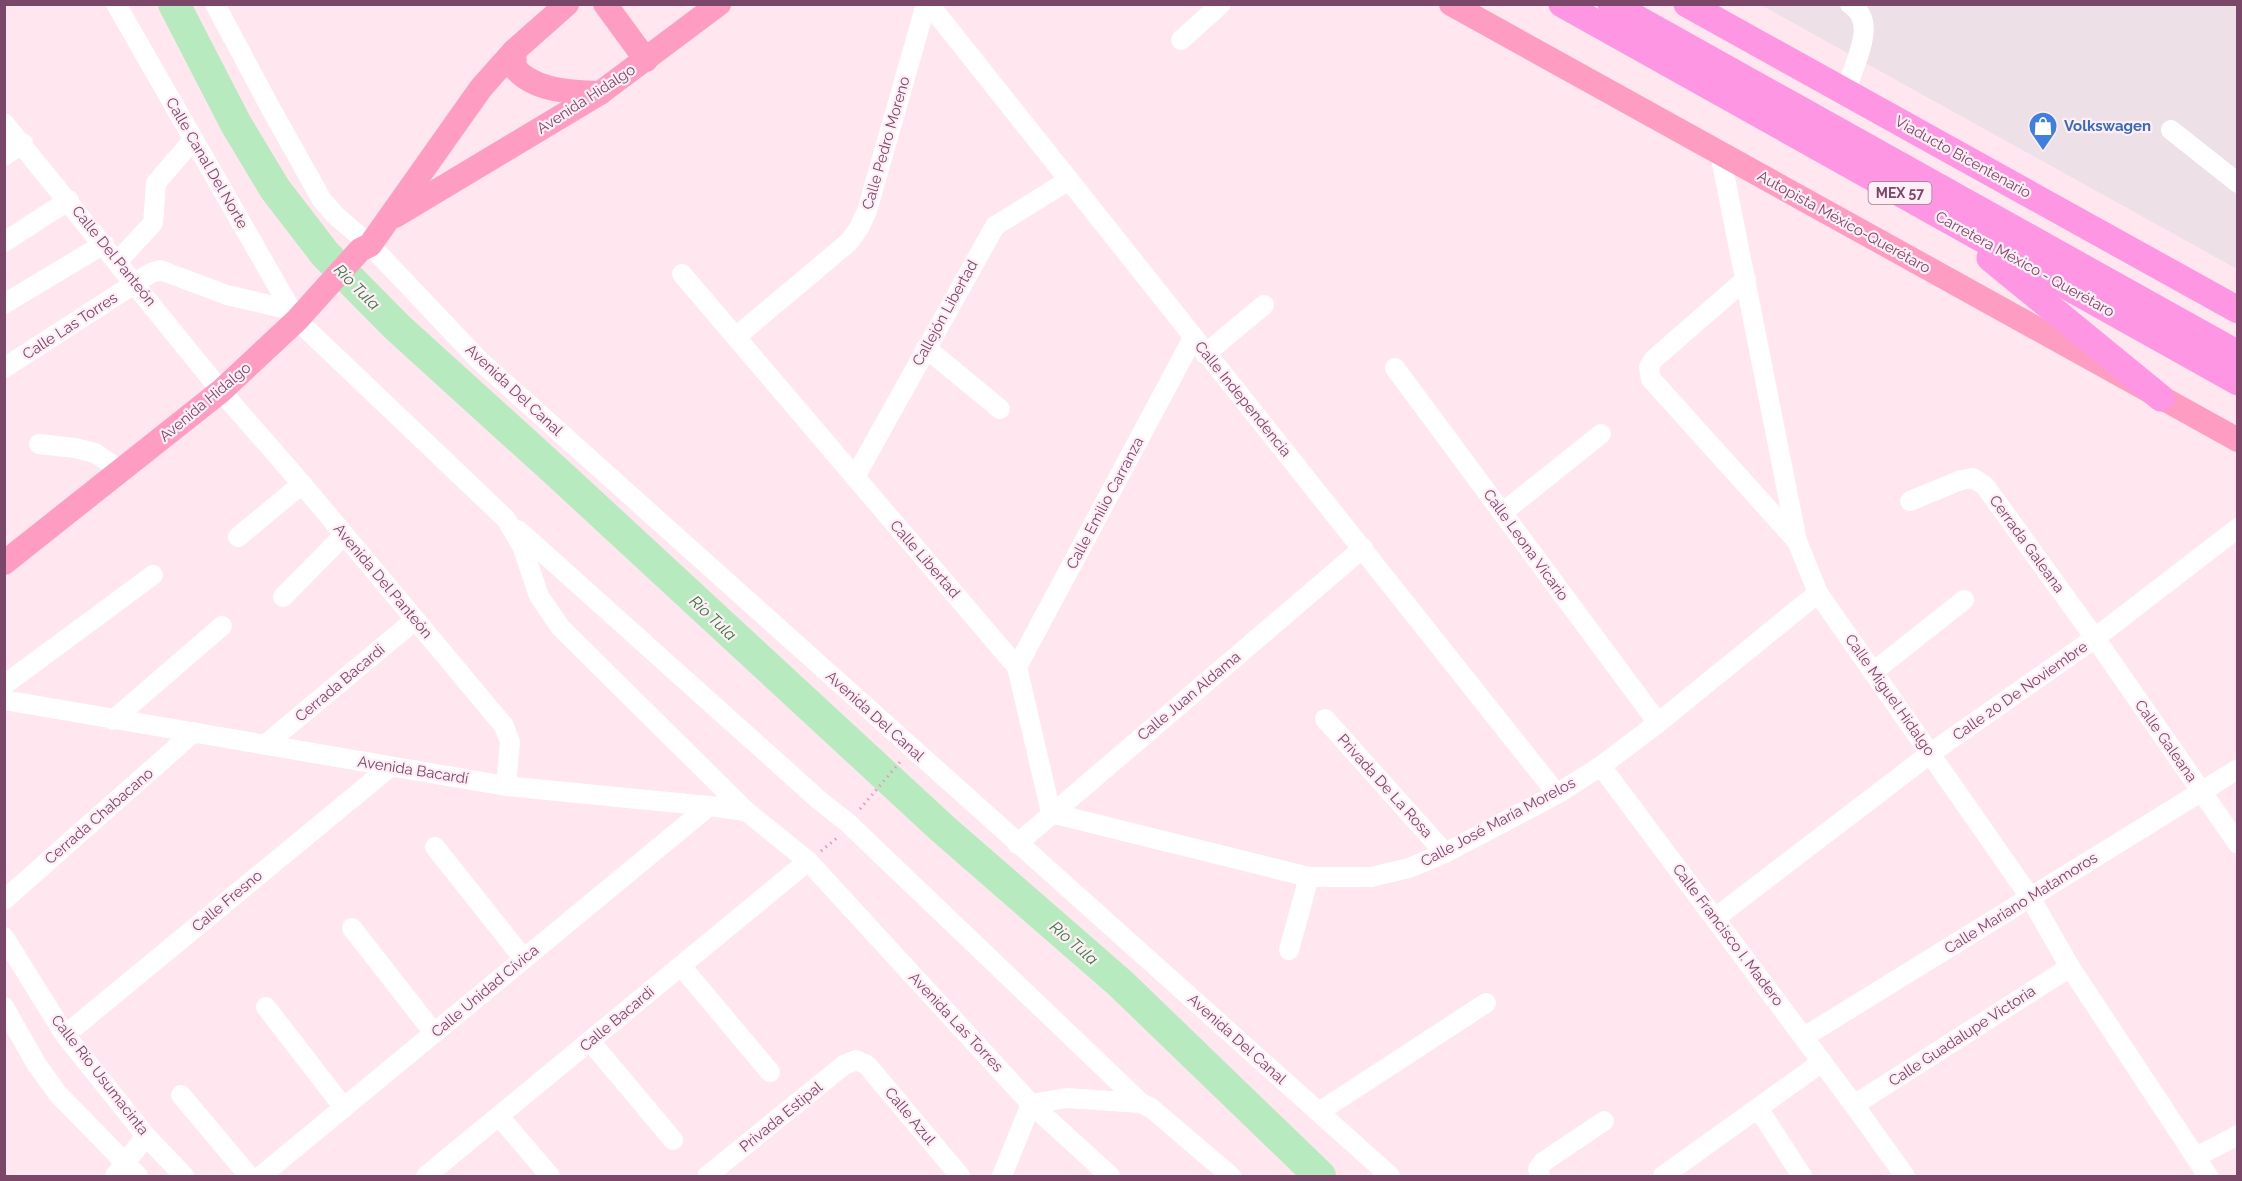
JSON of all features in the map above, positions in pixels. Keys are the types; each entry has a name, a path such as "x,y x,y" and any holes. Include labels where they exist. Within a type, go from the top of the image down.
{"highway":[{"name":"Carretera México - Querétaro","path":"1562,4 2238,382"},
{"name":"Carretera México - Querétaro","path":"1611,4 2238,354"},
{"name":"Viaducto Bicentenario","path":"1687,4 2238,310"},
{"path":"1933,212 2161,398"},
{"path":"2105,280 2238,332"}],"main road":[{"name":"Avenida Hidalgo","path":"4,563 221,391 365,247 386,222 481,88 513,51 567,4"},
{"path":"605,4 646,60"},
{"name":"Avenida Hidalgo","path":"386,222 600,93 719,4"},
{"name":"Autopista México-Querétaro","path":"1450,4 2238,440"},
{"path":"1720,6 2238,299"},
{"path":"513,51 515,68 526,78 546,87 564,91 600,93"}],"street":[{"name":"Calle Canal Del Norte","path":"116,4 193,140 300,312"},
{"name":"Avenida Del Canal","path":"215,4 322,200 365,247 479,360 1390,1176"},
{"name":"Calle Independencia","path":"927,4 1557,794"},
{"name":"Calle Pedro Moreno","path":"737,336 849,242 859,228 867,210 927,4"},
{"path":"1181,40 1221,4"},
{"path":"1850,4 1863,18 1865,30 1850,80"},
{"name":"Calle Del Panteón","path":"4,123 23,143 221,391"},
{"path":"2171,130 2238,183"},
{"path":"118,261 153,223 156,183 193,140"},
{"path":"4,156 23,143"},
{"name":"Calle Miguel Hidalgo","path":"1720,153 1797,541 1818,593 2030,897 2070,967 2208,1176"},
{"name":"Callejón Libertad","path":"855,477 995,226 1069,180"},
{"path":"4,242 69,200"},
{"path":"4,304 104,244"},
{"name":"Calle Las Torres","path":"4,368 151,273 160,270 227,295 300,312"},
{"name":"Calle Libertad","path":"682,274 1017,667 1051,813"},
{"path":"1746,279 1654,359 1648,367 1651,379 1797,541"},
{"name":"Calle Emilio Carranza","path":"1017,667 1199,346 1264,305"},
{"path":"300,312 506,519 819,800 848,823 871,848 1140,1103 1164,1117 1230,1176"},
{"path":"926,348 1000,409"},
{"name":"Calle Leona Vicario","path":"1395,368 1658,723"},
{"name":"Avenida Del Panteón","path":"221,391 302,484 504,726 510,742 506,786"},
{"path":"1502,513 1601,434"},
{"path":"39,444 95,453 122,471"},
{"name":"Cerrada Galeana","path":"1910,501 1961,480 1973,478 1985,486 2095,638"},
{"path":"238,537 302,484"},
{"path":"506,519 522,546 538,596 560,627 746,811 808,861"},
{"name":"Calle 20 De Noviembre","path":"1715,918 1931,753 2095,638 2238,528"},
{"path":"283,597 344,535"},
{"name":"Calle Juan Aldama","path":"1017,844 1363,548"},
{"path":"4,685 153,575"},
{"name":"Calle José María Morelos","path":"1051,813 1310,877 1371,877 1409,868 1445,853 1557,794 1600,766 1658,723 1818,593"},
{"path":"1874,672 1964,600"},
{"name":"Cerrada Bacardi","path":"265,745 415,620"},
{"path":"113,720 222,626"},
{"name":"Calle Galeana","path":"2095,638 2238,844"},
{"name":"Avenida Bacardí","path":"4,700 506,786 746,811"},
{"name":"Privada De La Rosa","path":"1325,719 1445,853"},
{"name":"Cerrada Chabacano","path":"4,900 194,732"},
{"name":"Calle Francisco I. Madero","path":"1600,766 1804,1037 1905,1176"},
{"name":"Calle Fresno","path":"65,1035 390,767"},
{"name":"Calle Mariano Matamoros","path":"1804,1037 2238,769"},
{"name":"Calle Unidad Cívica","path":"261,1176 709,806"},
{"path":"435,847 524,959"},
{"name":"Calle Bacardi","path":"426,1176 808,861"},
{"name":"Avenida Las Torres","path":"808,861 1031,1104 1110,1176"},
{"path":"1289,950 1310,877"},
{"path":"352,928 434,1033"},
{"name":"Calle Rio Usumacinta","path":"6,944 65,1035 146,1136 184,1176"},
{"path":"681,966 770,1072"},
{"name":"Calle Guadalupe Victoria","path":"1854,1105 2070,967"},
{"path":"1319,1112 1486,1003"},
{"path":"4,1007 58,1094 123,1167 146,1136"},
{"path":"266,1007 344,1108"},
{"path":"590,1041 674,1140"},
{"name":"Calle Azul","path":"856,1059 867,1065 955,1175"},
{"name":"Privada Estipal","path":"707,1176 844,1065 856,1059"},
{"path":"1663,1176 1822,1062"},
{"path":"181,1095 249,1176"},
{"path":"1002,1176 1031,1104 1067,1098 1140,1103"},
{"path":"1758,1108 1802,1176"},
{"path":"499,1116 550,1176"},
{"path":"1539,1173 1542,1162 1604,1121"},
{"path":"2196,1157 2238,1135"}],"path":[{"path":"848,823 906,755"}],"shaded area":[{"path":"1761,5 2237,5 2237,269"}],"waterway":[{"name":"Río Tula","path":"174,4 236,124 275,189 325,254 397,327 943,829 1120,983 1320,1176"}],"place":[{"name":"Volkswagen","path":"2043,152"}]}
